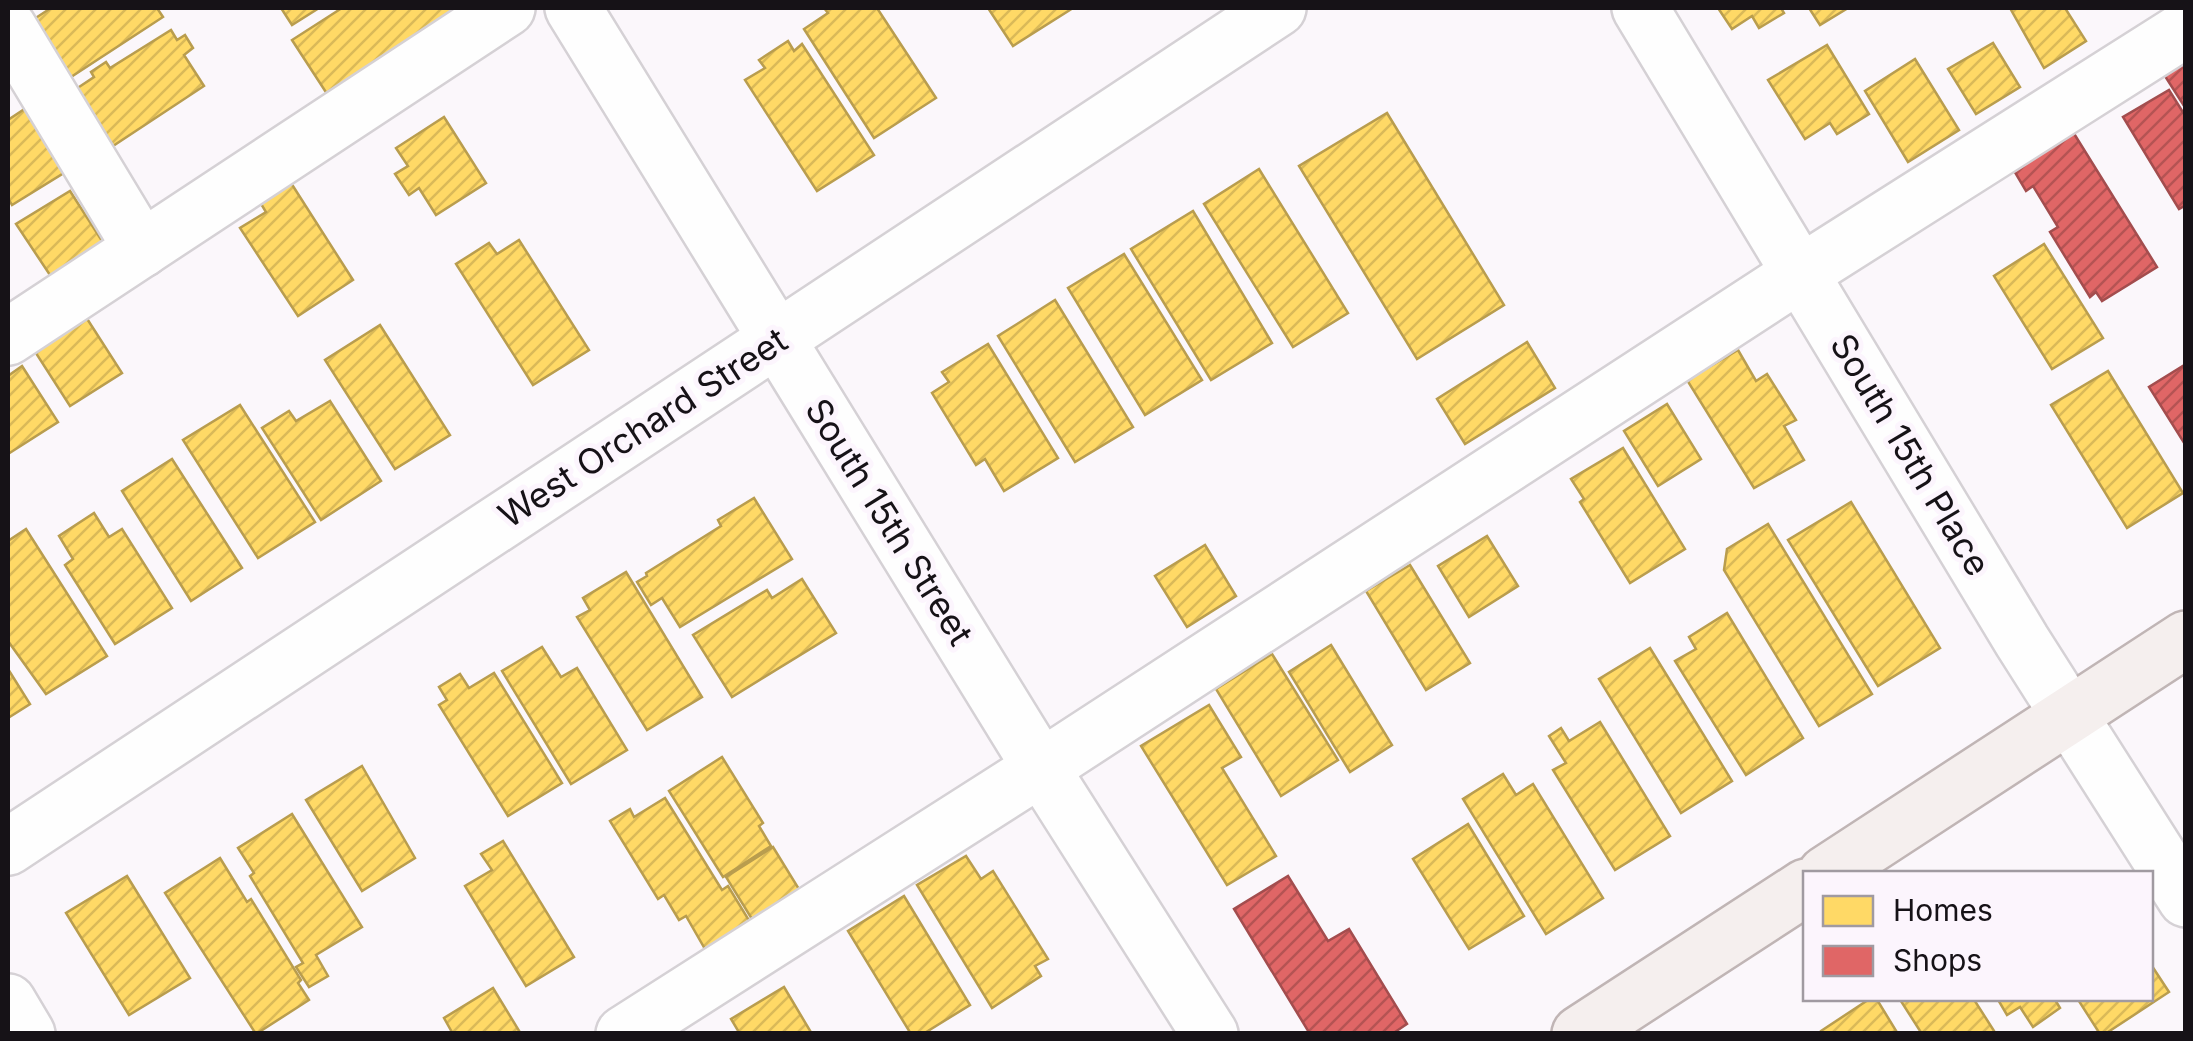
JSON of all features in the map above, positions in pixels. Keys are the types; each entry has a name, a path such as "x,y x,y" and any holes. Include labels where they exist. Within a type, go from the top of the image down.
{"main road":[{"path":"1831,871 2186,638"},
{"path":"1580,1034 1803,889"}],"street":[{"path":"8,337 507,8"},
{"name":"South 15th Street","path":"573,8 1041,768 1210,1034"},
{"name":"West Orchard Street","path":"8,847 1278,8"},
{"name":"South 15th Place","path":"1640,8 2068,716 2186,899"},
{"path":"8,28 142,249"},
{"path":"624,1034 1041,768 1801,273 2186,29"},
{"path":"8,1002 26,1034"}],"building: Homes":[{"path":"51,8 157,8 163,17 71,77 34,19"},
{"path":"281,8 319,8 292,25"},
{"path":"342,8 462,8 331,100 292,40"},
{"path":"824,8 877,8 936,98 874,138 804,29 828,13"},
{"path":"988,8 1073,8 1013,46"},
{"path":"1718,8 1781,8 1784,13 1759,28 1752,16 1732,29"},
{"path":"1809,8 1848,8 1820,25"},
{"path":"2010,8 2065,8 2086,41 2044,68"},
{"path":"171,30 177,40 185,35 193,48 184,55 204,86 113,146 76,89 94,77 91,72 106,62 110,68"},
{"path":"788,41 794,51 802,44 874,155 817,191 745,80 765,68 759,60"},
{"path":"1993,43 2020,87 1976,114 1948,69"},
{"path":"1827,45 1869,114 1837,134 1830,123 1805,139 1768,80"},
{"path":"1915,59 1959,130 1908,162 1865,91"},
{"path":"26,108 67,171 12,205 8,198 8,120"},
{"path":"1387,113 1504,305 1417,359 1299,166"},
{"path":"444,117 486,183 436,215 419,188 409,195 395,174 408,166 396,148"},
{"path":"1259,169 1348,313 1293,347 1204,204"},
{"path":"284,172 353,280 298,316 240,228 266,212 254,192"},
{"path":"70,191 104,244 52,278 16,224"},
{"path":"1193,211 1272,343 1211,380 1131,249"},
{"path":"519,240 589,350 533,385 456,264 489,243 497,254"},
{"path":"2044,244 2103,338 2052,369 1994,276"},
{"path":"1124,254 1202,380 1145,415 1068,288"},
{"path":"1055,300 1133,427 1075,462 998,336"},
{"path":"84,314 122,373 70,406 32,347"},
{"path":"380,325 450,435 395,469 325,360"},
{"path":"1527,342 1555,388 1465,444 1437,399"},
{"path":"988,344 1058,458 1004,491 985,459 976,465 932,393 949,382 942,372"},
{"path":"1738,350 1756,381 1767,374 1796,420 1784,426 1804,460 1754,488 1687,380"},
{"path":"22,366 58,422 8,454 8,376"},
{"path":"2108,371 2183,493 2127,528 2051,405"},
{"path":"330,401 381,481 321,520 262,428 289,411 296,421"},
{"path":"1667,404 1701,459 1658,486 1624,431"},
{"path":"240,405 315,522 258,558 183,440"},
{"path":"1623,448 1685,549 1630,583 1580,502 1584,499 1571,479"},
{"path":"172,459 242,568 191,601 122,491"},
{"path":"754,498 792,559 680,627 662,598 651,605 637,582 721,526 718,520"},
{"path":"1851,502 1940,648 1878,686 1788,540"},
{"path":"94,513 109,537 122,529 172,608 115,644 65,565 73,559 59,536"},
{"path":"1768,524 1872,694 1819,726 1724,570 1727,549"},
{"path":"26,529 107,656 46,694 8,641 8,541"},
{"path":"1487,536 1518,586 1469,617 1438,566"},
{"path":"1205,545 1236,596 1187,627 1155,576"},
{"path":"1410,565 1470,663 1426,690 1366,591"},
{"path":"626,572 702,697 647,730 577,617 590,610 583,598"},
{"path":"802,579 836,633 732,697 693,635 767,590 772,598"},
{"path":"1727,613 1803,738 1746,775 1675,661 1696,649 1689,637"},
{"path":"1331,645 1392,745 1350,772 1289,672"},
{"path":"542,647 561,677 577,668 627,750 571,784 502,671"},
{"path":"1650,648 1732,781 1681,813 1599,679"},
{"path":"1272,654 1338,760 1281,796 1216,689"},
{"path":"8,669 30,704 8,718"},
{"path":"494,673 562,783 508,816 439,705 447,700 439,687 460,674 469,688"},
{"path":"1209,705 1241,757 1222,768 1276,856 1227,885 1141,746"},
{"path":"1600,722 1670,836 1615,870 1553,770 1566,763 1549,736 1561,728 1569,741"},
{"path":"722,757 763,823 759,826 771,846 723,877 669,791"},
{"path":"362,766 415,858 362,891 306,800"},
{"path":"1503,774 1516,795 1533,784 1603,898 1546,934 1463,799"},
{"path":"665,798 722,890 728,886 750,922 705,949 686,916 679,920 664,895 658,899 610,821 630,809 634,817"},
{"path":"292,814 362,927 316,955 328,976 309,987 296,967 303,963 250,876 254,873 238,848"},
{"path":"1468,824 1524,916 1469,949 1413,859"},
{"path":"503,841 574,957 526,986 465,886 492,870 481,854"},
{"path":"773,847 802,894 755,924 726,877"},
{"path":"966,856 981,879 993,871 1048,959 1035,966 1041,976 992,1008 917,885"},
{"path":"220,858 247,902 251,899 301,980 298,983 309,1000 256,1034 165,893"},
{"path":"127,876 190,978 129,1015 66,913"},
{"path":"904,896 970,1005 923,1034 911,1034 848,931"},
{"path":"2153,968 2169,992 2100,1034 2079,1001 2153,1001"},
{"path":"784,987 812,1034 740,1034 731,1019"},
{"path":"493,988 521,1034 453,1034 444,1018"},
{"path":"1866,1001 1878,1001 1898,1034 1822,1034 1821,1031"},
{"path":"1901,1001 1975,1001 1996,1034 1922,1034"},
{"path":"1999,1001 2056,1001 2060,1008 2033,1027 2020,1007 2007,1015"}],"building: Shops":[{"path":"2186,60 2186,109 2163,73"},
{"path":"2169,90 2186,117 2186,205 2179,209 2123,117"},
{"path":"2073,132 2157,267 2102,301 2096,292 2090,297 2050,232 2058,227 2033,186 2026,191 2013,169"},
{"path":"2186,364 2186,446 2149,387"},
{"path":"1288,876 1328,941 1349,929 1407,1024 1392,1034 1310,1034 1234,909"}]}
